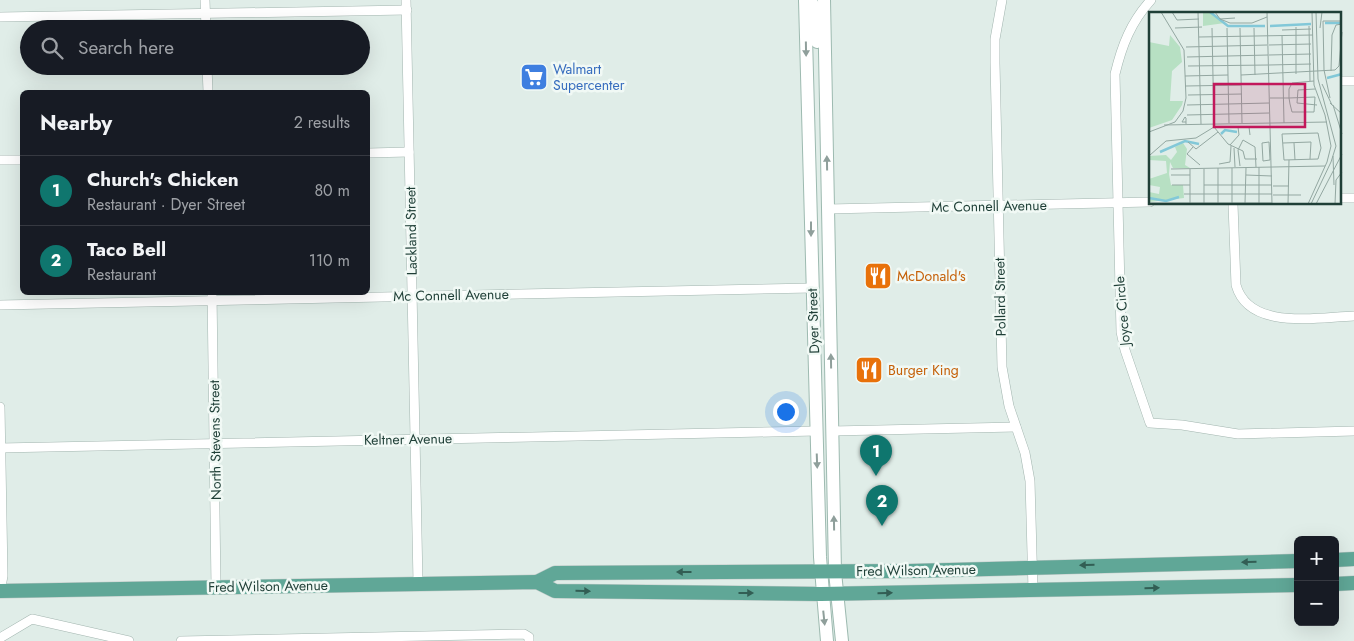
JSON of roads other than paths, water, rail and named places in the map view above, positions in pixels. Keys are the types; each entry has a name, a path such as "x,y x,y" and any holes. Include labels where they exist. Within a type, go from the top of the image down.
{"main road":[{"name":"Dyer Street","path":"805,0 820,572 827,641"},
{"path":"805,0 810,1 814,6 817,45 825,59"},
{"name":"Dyer Street","path":"825,0 835,572 842,641"},
{"path":"809,163 815,170 818,199 821,206 828,209"},
{"path":"812,288 818,288 822,291 822,314 825,325 830,331"},
{"path":"815,392 822,410 823,426 825,430 832,431"},
{"path":"1339,560 1354,559"},
{"name":"Fred Wilson Avenue","path":"0,592 418,582 536,582 555,573 835,572 1294,561"},
{"name":"Fred Wilson Avenue","path":"536,582 555,591 821,594 1294,584"},
{"path":"1339,584 1354,583"}],"street":[{"path":"206,0 206,20"},
{"name":"Pollard Street","path":"1002,0 995,39 1002,367 1007,398 1025,453 1030,481 1033,590"},
{"name":"Joyce Circle","path":"1151,0 1130,26 1120,52 1115,74 1121,332 1125,350 1150,423 1182,424 1238,434 1354,431"},
{"path":"0,17 206,13 406,5"},
{"name":"Lackland Street","path":"406,5 418,582"},
{"path":"207,75 208,90"},
{"path":"370,153 410,152"},
{"path":"0,160 20,160"},
{"name":"Mc Connell Avenue","path":"828,209 1149,202"},
{"path":"1233,205 1236,285 1238,293 1247,305 1258,312 1275,317 1354,316"},
{"name":"Mc Connell Avenue","path":"0,305 212,296 413,296 812,288"},
{"name":"North Stevens Street","path":"212,296 216,587"},
{"path":"0,407 3,576 0,592"},
{"path":"832,431 1016,427"},
{"name":"Keltner Avenue","path":"0,448 816,431"},
{"path":"1,638 32,619 129,641"},
{"path":"181,641 360,640 524,634 529,638 529,641"}],"place":[{"name":"Walmart Supercenter","path":"534,77"},
{"name":"McDonald's","path":"878,276"},
{"name":"Burger King","path":"869,370"},
{"name":"Church's Chicken","path":"876,476"},
{"name":"Taco Bell","path":"882,526"}]}
